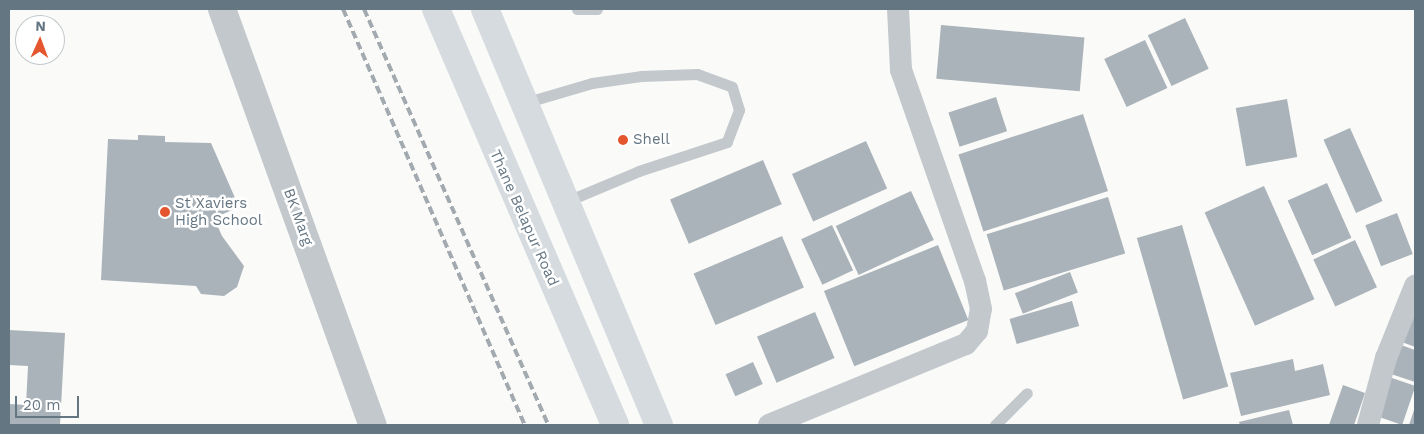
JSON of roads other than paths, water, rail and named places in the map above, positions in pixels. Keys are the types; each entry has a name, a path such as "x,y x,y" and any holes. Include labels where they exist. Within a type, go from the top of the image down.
{"main road":[{"name":"Thane Belapur Road","path":"436,9 615,425"},
{"path":"485,9 523,104 659,425"}],"street":[{"name":"BK Marg","path":"222,9 373,425"},
{"path":"769,425 966,344 977,331 981,309 975,281 901,70 898,9"},
{"path":"1368,425 1386,358 1415,286"}],"lane":[{"path":"577,9 597,9"},
{"path":"523,104 592,83 641,76 697,74 732,87 739,110 727,142 639,171 564,202"},
{"path":"996,425 1027,393"}],"railway":[{"path":"343,9 525,425"},
{"path":"364,9 548,425"}],"place":[{"name":"Shell","path":"623,140"},
{"name":"St Xaviers High School","path":"165,212"}]}
